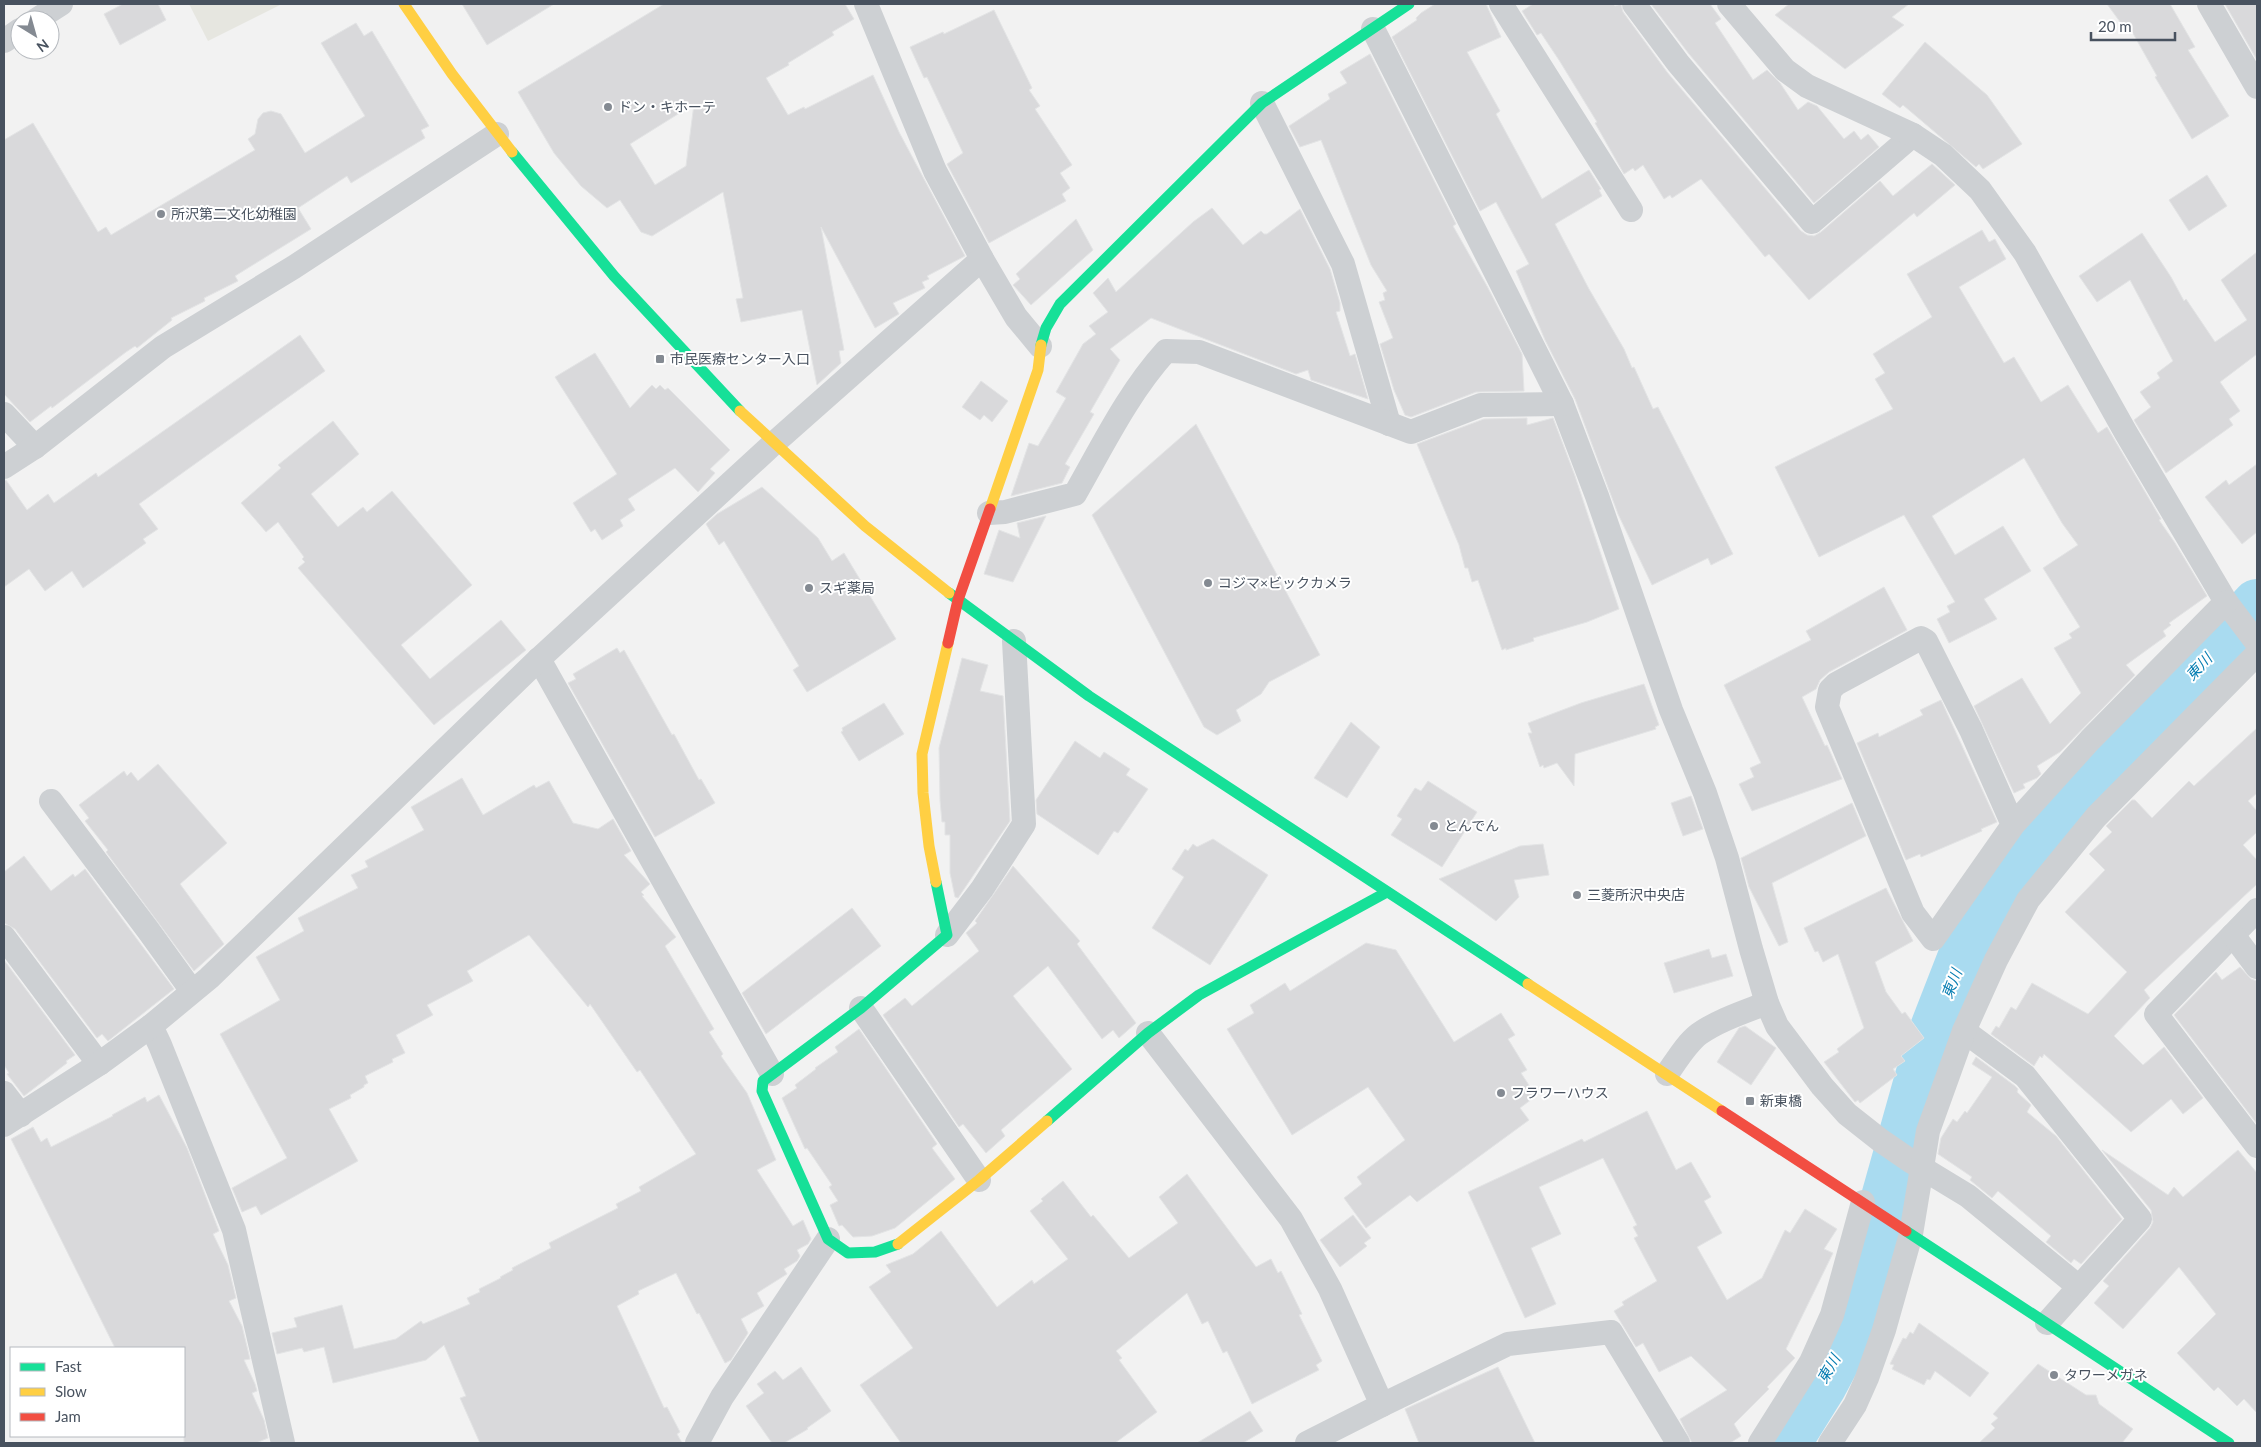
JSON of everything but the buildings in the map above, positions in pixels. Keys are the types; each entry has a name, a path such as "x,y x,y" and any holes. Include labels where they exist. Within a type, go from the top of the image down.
{"street":[{"path":"73,4 76,6 79,4"},
{"path":"404,4 497,134 575,230 652,319 773,444 866,527 958,600 1088,696 2229,1443"},
{"path":"866,4 935,171 1016,317 1040,346"},
{"path":"947,935 929,846 923,793 922,754 958,600 990,513 1038,370 1040,346 1047,321 1060,304 1262,102 1409,4"},
{"path":"1500,4 1631,210"},
{"path":"1634,4 1678,63 1812,222 1913,135"},
{"path":"1730,4 1785,70 1806,86 1913,135 1943,155 1980,190 2025,253 2126,434 2229,607 2256,644 2096,817 2028,900 1996,960 1964,1031 1916,1165 1905,1230 1884,1330 1855,1405 1830,1443"},
{"path":"2209,4 2257,87"},
{"path":"1373,29 1562,404 1598,496 1671,710 1705,793 1727,858 1767,1003 1777,1026 1822,1086 1847,1114 1916,1165 1968,1196 2079,1288"},
{"path":"1262,102 1342,264 1389,424"},
{"path":"4,467 35,447 163,347 294,267 497,134"},
{"path":"4,1093 12,1120 99,1064 151,1026 209,978 539,659 773,444 982,258"},
{"path":"990,513 1005,512 1075,494 1127,403 1152,367 1166,351 1199,352 1411,432 1481,405 1562,404"},
{"path":"4,414 35,447"},
{"path":"2013,825 1971,730 1926,641 1921,638 1836,684 1830,690 1827,707 1913,913 1933,939 2013,825 2090,740 2229,607"},
{"path":"1014,641 1024,824 982,890 947,935 861,1008 763,1081 762,1091 828,1239 848,1253 875,1252 903,1242 979,1180 1148,1033 1199,995 1387,892"},
{"path":"539,659 772,1074"},
{"path":"51,801 192,991"},
{"path":"2257,910 2156,1014 2257,1146"},
{"path":"2233,935 2257,967"},
{"path":"4,937 99,1064"},
{"path":"1667,1074 1683,1051 1698,1035 1715,1024 1767,1003"},
{"path":"861,1008 979,1180"},
{"path":"151,1026 234,1230 283,1443"},
{"path":"1964,1031 2025,1076 2140,1219 2047,1323"},
{"path":"1148,1033 1291,1219 1330,1289 1382,1405"},
{"path":"1760,1443 1811,1362 1832,1314 1866,1204"},
{"path":"697,1443 722,1397 828,1239"},
{"path":"1306,1443 1508,1344 1611,1332 1678,1443"}],"shaded area":[{"path":"189,4 282,4 208,41"}],"waterway":[{"name":"東川","path":"1786,1443 1822,1385 1846,1340 1930,1041 1972,933 2059,818 2257,604"}],"traffic: fast":[{"path":"1041,345 1046,328 1060,304 1262,103 1409,4"},
{"path":"512,152 614,276 740,411"},
{"path":"949,593 1089,696 1528,984"},
{"path":"898,1244 875,1252 848,1253 828,1239 762,1091 763,1081 861,1008 947,935 936,882"},
{"path":"1047,1121 1148,1033 1199,995 1387,892"},
{"path":"1906,1231 2229,1443"}],"traffic: slow":[{"path":"404,4 452,74 512,152"},
{"path":"990,509 1038,370 1041,345"},
{"path":"740,411 865,526 949,593"},
{"path":"936,882 929,846 923,793 922,754 948,643"},
{"path":"1528,984 1722,1111"},
{"path":"898,1244 979,1180 1047,1121"}],"traffic: jam":[{"path":"948,643 958,600 990,509"},
{"path":"1722,1111 1906,1231"}],"place":[{"name":"ドン・キホーテ","path":"608,107"},
{"name":"所沢第二文化幼稚園","path":"161,214"},
{"name":"市民医療センター入口","path":"660,359"},
{"name":"コジマ×ビックカメラ","path":"1208,583"},
{"name":"スギ薬局","path":"809,588"},
{"name":"とんでん","path":"1434,826"},
{"name":"三菱所沢中央店","path":"1577,895"},
{"name":"フラワーハウス","path":"1501,1093"},
{"name":"新東橋","path":"1750,1101"},
{"name":"タワーメガネ","path":"2054,1375"}]}
